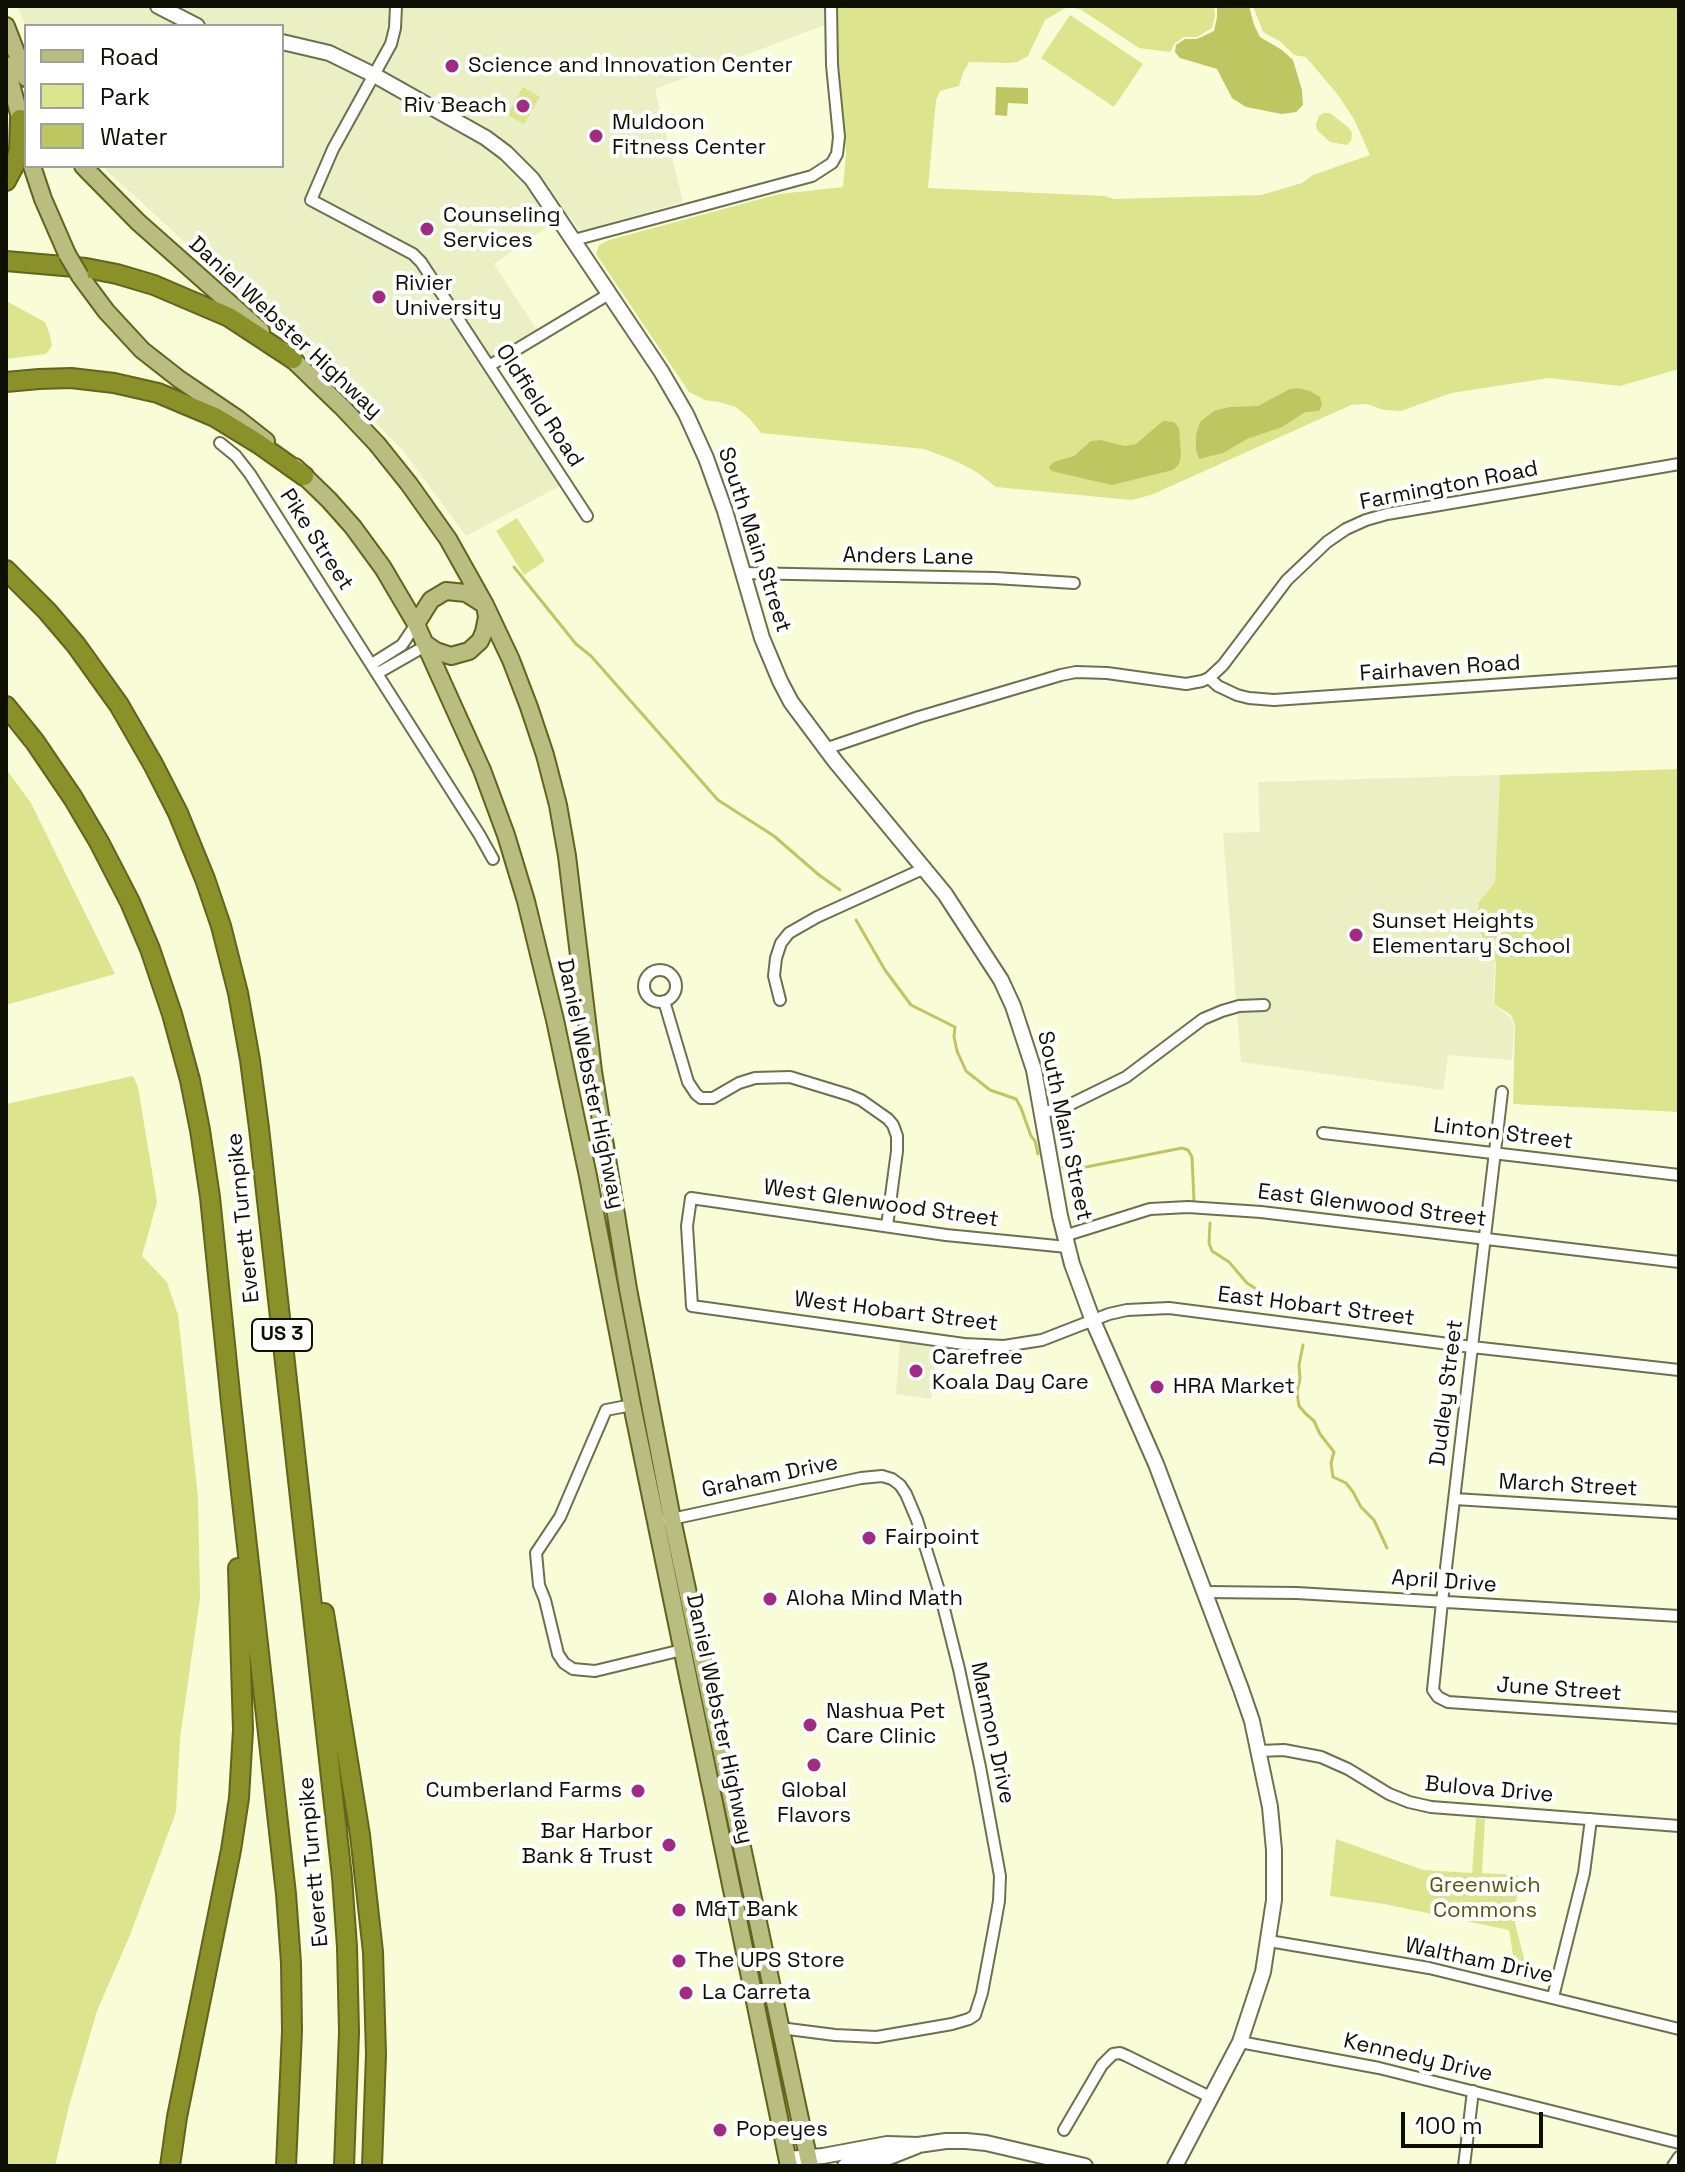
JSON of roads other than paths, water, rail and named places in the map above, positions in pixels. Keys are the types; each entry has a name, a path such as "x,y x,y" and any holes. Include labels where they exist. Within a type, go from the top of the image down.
{"highway":[{"path":"6,181 19,150 20,119"},
{"path":"6,261 86,268 154,285 229,317 293,359"},
{"path":"6,382 71,378 123,384 158,393 215,417 304,476"},
{"name":"Everett Turnpike","path":"6,570 76,645 119,705 170,796 196,855 214,902 234,976 249,1052 343,1894 349,2032 344,2166"},
{"name":"Everett Turnpike","path":"6,706 54,769 91,827 134,910 162,981 186,1063 200,1130 282,1851 292,2031 286,2166"},
{"path":"6,716 54,769"},
{"path":"289,1400 356,1806 370,1918 376,2020 372,2166"},
{"path":"170,2166 177,2117 231,1850 240,1782 243,1730 238,1538 243,1518"},
{"path":"157,2166 204,1983"}],"main road":[{"path":"6,26 9,46 24,74"},
{"path":"6,65 24,134"},
{"name":"Daniel Webster Highway","path":"33,168 67,254 106,311 142,350 246,425 304,476 341,513 374,554 427,645 495,803 531,918 585,1161 632,1405 664,1521 809,2161"},
{"name":"Daniel Webster Highway","path":"85,168 138,222 293,359 354,419 398,470 448,539 485,605 529,707 558,805 567,856 593,1071 682,1650 788,2162"},
{"path":"416,624 427,604 446,591 466,593 485,605 487,617 484,632 480,641 469,651 451,656 427,645"}],"street":[{"path":"158,6 193,24"},
{"path":"374,75 393,36 396,6"},
{"path":"574,240 812,176 832,163 837,154 839,137 832,65 831,6"},
{"name":"South Main Street","path":"284,42 329,53 374,75 486,138 532,179 661,371 686,414 716,486 762,638 780,681 801,718 925,868 975,936 1018,1017 1042,1113 1066,1242 1093,1321 1156,1464 1241,1689 1259,1751 1270,1807 1274,1900 1269,1941 1256,1995 1240,2042 1175,2166"},
{"name":"Oldfield Road","path":"374,75 333,149 311,200 413,254 430,275 587,516"},
{"path":"489,366 609,294"},
{"name":"Pike Street","path":"220,443 236,456 250,474 493,859"},
{"name":"Farmington Road","path":"1209,678 1223,665 1295,572 1327,542 1356,525 1387,514 1679,464"},
{"name":"Anders Lane","path":"742,573 1074,583"},
{"path":"375,669 402,645 416,624"},
{"path":"375,669 427,645"},
{"path":"825,749 919,717 1076,672 1186,684 1209,678"},
{"name":"Fairhaven Road","path":"1209,678 1237,695 1274,700 1679,672"},
{"path":"780,1000 774,976 776,958 781,943 789,933 925,868"},
{"path":"664,1001 688,1082 701,1098 713,1098 755,1078 790,1077 861,1100 888,1119 897,1136 897,1151 887,1226"},
{"path":"1042,1113 1067,1106 1126,1077 1203,1019 1239,1006 1264,1005"},
{"name":"Dudley Street","path":"1438,1697 1433,1690 1442,1602 1502,1092"},
{"name":"Linton Street","path":"1323,1133 1679,1175"},
{"name":"West Glenwood Street","path":"692,1306 687,1226 691,1198 887,1226 1066,1242"},
{"name":"East Glenwood Street","path":"1066,1242 1142,1211 1179,1207 1261,1212 1679,1262"},
{"name":"West Hobart Street","path":"692,1306 984,1346 1042,1340 1093,1321"},
{"name":"East Hobart Street","path":"1093,1321 1144,1307 1169,1308 1679,1370"},
{"path":"632,1405 606,1410 560,1517 536,1553 539,1585 558,1654 573,1669 595,1671 682,1650"},
{"name":"Graham Drive","path":"664,1521 861,1478 882,1476 892,1479"},
{"name":"Marmon Drive","path":"780,2028 877,2037 961,2022 975,2015 979,2007 999,1901 998,1863 953,1640 917,1520 906,1494 892,1479"},
{"name":"March Street","path":"1455,1499 1679,1513"},
{"name":"April Drive","path":"1205,1592 1297,1593 1679,1616"},
{"name":"June Street","path":"1438,1697 1448,1702 1679,1718"},
{"name":"Bulova Drive","path":"1259,1751 1284,1750 1321,1757 1389,1794 1420,1805 1679,1826"},
{"path":"1553,1997 1584,1873 1591,1819"},
{"name":"Waltham Drive","path":"1269,1941 1429,1968 1679,2029"},
{"name":"Kennedy Drive","path":"1240,2042 1379,2068 1679,2143"},
{"path":"1064,2130 1102,2065 1113,2054 1127,2056 1212,2098"},
{"path":"1464,2166 1473,2091"},
{"path":"788,2162 809,2161 887,2144 918,2145 946,2141 986,2143 1085,2166"},
{"path":"845,2166 889,2157 918,2145"},
{"path":"1673,2166 1679,2157"}],"water":[{"path":"1217,6 1249,6 1260,37 1293,60 1303,105 1296,112 1282,114 1246,107 1232,98 1217,69 1180,58 1175,52 1176,45 1185,39 1197,39 1214,31"},
{"path":"996,87 1028,88 1028,104 1008,103 1007,116 995,115"},
{"path":"1299,388 1320,397 1322,404 1319,411 1305,412 1282,427 1247,439 1223,453 1199,459 1196,435 1200,422 1214,411 1258,406 1290,389"},
{"path":"1163,421 1174,422 1179,428 1181,455 1179,464 1173,470 1112,485 1051,471 1049,467 1054,462 1074,456 1091,441 1125,446 1136,444"}],"waterway":[{"path":"514,567 576,644 591,656 718,800 774,836 840,890"},
{"path":"856,920 885,970 911,1005 955,1027 957,1051 966,1071 990,1090 1016,1099 1038,1154"},
{"path":"1063,1167 1081,1168 1182,1148 1188,1150 1192,1157 1194,1201"},
{"path":"1210,1223 1209,1243 1212,1251 1229,1262 1247,1283 1281,1305"},
{"path":"1303,1345 1297,1392 1299,1406 1314,1421 1334,1452 1331,1463 1333,1477 1346,1483 1353,1492 1361,1507 1374,1520 1387,1548"}],"place":[{"name":"Science and Innovation Center","path":"452,66"},
{"name":"Riv Beach","path":"523,106"},
{"name":"Muldoon Fitness Center","path":"596,136"},
{"name":"Counseling Services","path":"427,229"},
{"name":"Rivier University","path":"379,297"},
{"name":"Sunset Heights Elementary School","path":"1356,935"},
{"name":"Carefree Koala Day Care","path":"916,1371"},
{"name":"HRA Market","path":"1157,1387"},
{"name":"Fairpoint","path":"869,1538"},
{"name":"Aloha Mind Math","path":"770,1599"},
{"name":"Nashua Pet Care Clinic","path":"810,1725"},
{"name":"Global Flavors","path":"814,1765"},
{"name":"Cumberland Farms","path":"638,1791"},
{"name":"Bar Harbor Bank & Trust","path":"669,1845"},
{"name":"M&T Bank","path":"679,1910"},
{"name":"The UPS Store","path":"679,1961"},
{"name":"La Carreta","path":"686,1993"},
{"name":"Popeyes","path":"720,2130"}],"park label":[{"name":"Greenwich Commons","path":"1485,1898"}]}
